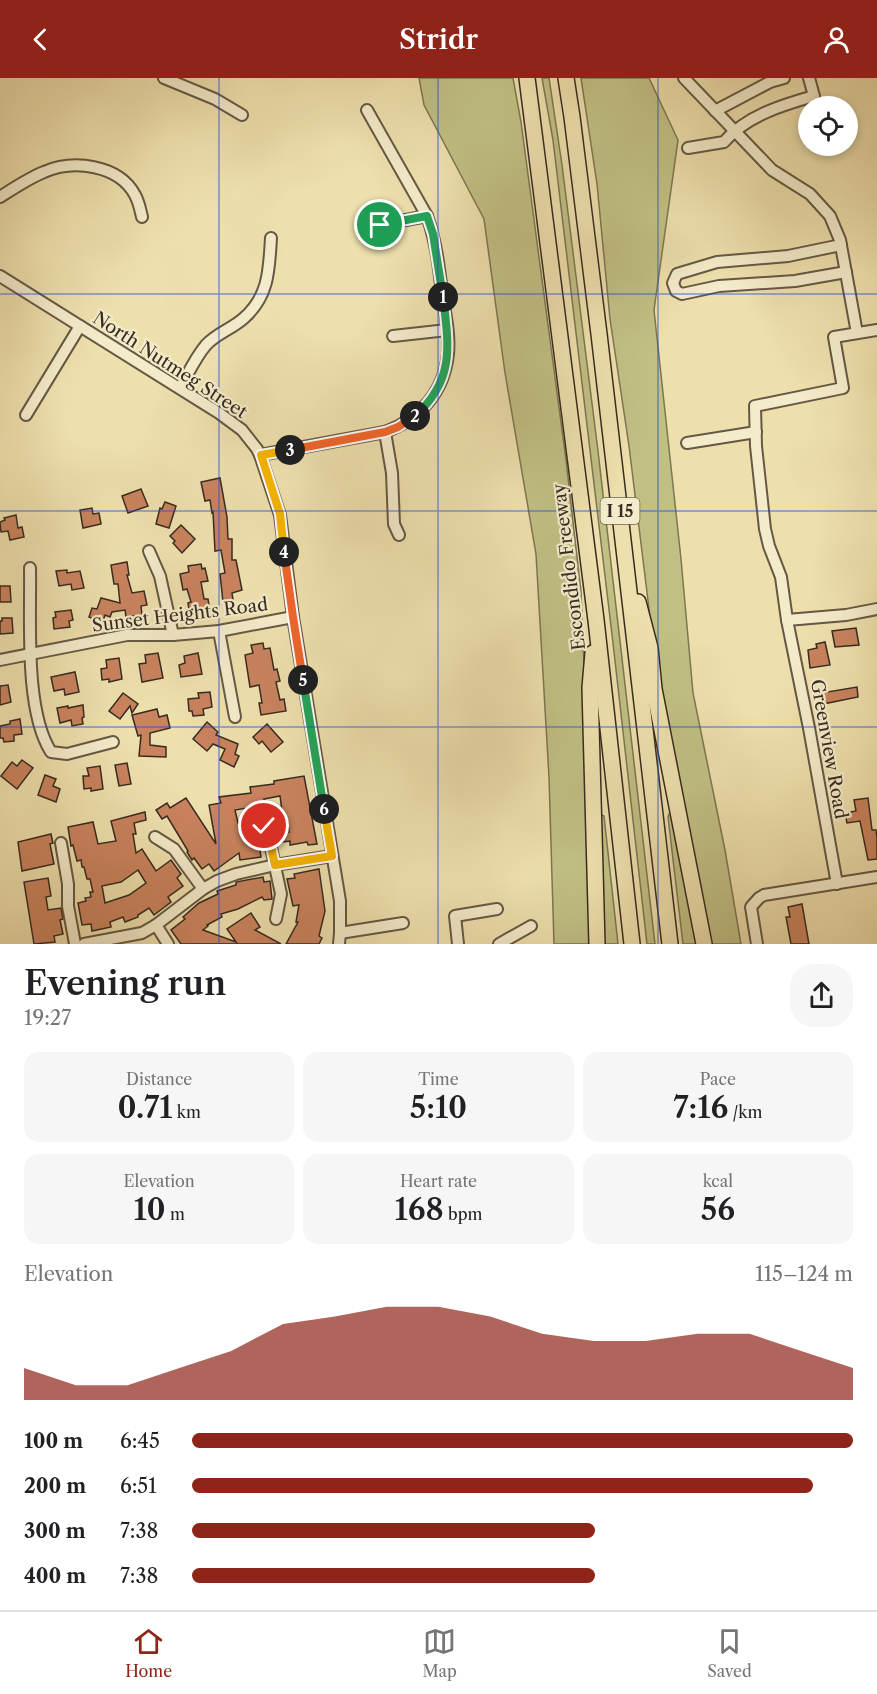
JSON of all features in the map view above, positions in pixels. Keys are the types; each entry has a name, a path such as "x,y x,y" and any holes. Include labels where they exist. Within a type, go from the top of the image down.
{"highway":[{"name":"Escondido Freeway","path":"527,78 532,103 596,620 632,944"},
{"name":"I 15","path":"566,78 670,944"},
{"path":"624,550 650,648 654,689 704,944"},
{"path":"596,620 590,688 597,944"}],"street":[{"path":"164,78 215,99 242,115"},
{"path":"684,78 772,170 810,194 830,216 841,245 857,333 877,330"},
{"path":"715,111 770,82 784,78"},
{"path":"688,148 724,142 734,130 779,106 814,96 809,78"},
{"path":"261,455 385,432 398,427 415,416 434,396 446,367 449,352 447,330 433,234 427,216 367,110"},
{"path":"0,197 44,172 62,166 95,167 112,173 125,182 135,193 142,217"},
{"path":"380,225 427,216"},
{"path":"180,388 207,344 244,318 263,295 269,274 271,238"},
{"path":"841,245 788,256 717,262 677,274 673,283 676,291 682,294 719,286 795,281 846,272"},
{"name":"North Nutmeg Street","path":"0,276 80,326 163,385 180,388 227,423 242,430 261,455 280,514 293,617 340,901 339,939"},
{"path":"30,416 80,326"},
{"path":"393,336 447,330"},
{"name":"Greenview Road","path":"837,884 787,620 782,577 769,546 765,529 756,446 755,406 843,388 834,338 857,333"},
{"path":"385,432 392,473 394,524 399,536"},
{"path":"687,443 756,432"},
{"path":"149,551 160,576 173,635"},
{"path":"30,568 34,699 44,741 51,752 67,754 113,742"},
{"path":"787,620 846,615 877,609"},
{"name":"Sunset Heights Road","path":"0,660 127,635 173,635 219,631 293,617"},
{"path":"219,631 235,717"},
{"path":"264,826 281,894 276,919"},
{"path":"155,837 174,849 203,889"},
{"path":"61,843 75,944"},
{"path":"84,944 142,933 203,889 236,874 332,856"},
{"path":"757,944 751,907 764,895 877,877"},
{"path":"458,944 455,916 497,909"},
{"path":"339,939 403,923"},
{"path":"156,925 168,944"},
{"path":"499,944 531,926"}],"shaded area":[{"path":"419,78 513,78 521,122 566,460 581,592 588,762 590,944 554,944 549,777 536,554 505,373 484,219 424,105"},
{"path":"542,78 549,78 562,165 598,451 655,944 647,944 553,140"},
{"path":"581,78 649,78 678,140 654,310 693,693 725,850 741,944 711,944 660,684 610,319 597,184"},
{"path":"600,814 604,816 618,944 602,944"},
{"path":"669,814 673,814 699,944 683,944"}],"building":[{"path":"220,478 227,517 228,539 232,539 232,560 236,560 242,590 232,593 233,600 223,602 220,574 225,573 221,550 215,551 213,512 210,500 205,501 201,482"},
{"path":"141,489 148,506 128,513 122,496"},
{"path":"165,502 176,506 169,528 156,524 160,508 162,509"},
{"path":"92,508 93,514 99,513 101,524 83,528 80,510"},
{"path":"16,515 18,528 22,527 24,537 10,540 8,531 1,532 0,522 5,520 4,518"},
{"path":"181,525 195,539 182,553 170,536"},
{"path":"127,562 129,575 127,575 132,593 144,591 147,605 141,606 142,615 126,617 125,610 112,612 110,617 105,615 103,622 89,617 92,608 97,609 101,598 120,603 118,584 114,584 111,565"},
{"path":"201,564 202,569 205,568 208,581 201,582 204,599 208,599 210,612 190,616 188,603 191,602 187,589 183,590 180,574 189,572 188,566"},
{"path":"67,570 67,573 80,571 84,588 72,590 71,584 59,586 56,571"},
{"path":"0,586 10,586 11,602 0,602"},
{"path":"71,610 73,620 69,621 70,627 54,629 55,612"},
{"path":"2,618 12,618 13,633 0,634"},
{"path":"856,628 859,645 835,647 832,631"},
{"path":"825,642 830,665 810,668 808,650 817,648 816,644"},
{"path":"263,643 264,649 270,648 274,670 277,669 280,681 276,682 280,700 284,699 286,711 261,715 259,685 250,687 245,655 253,653 251,645"},
{"path":"158,653 163,678 142,682 139,664 146,663 145,655"},
{"path":"198,653 202,674 181,677 179,665 185,663 184,656"},
{"path":"119,658 122,679 109,682 109,679 102,680 101,669 107,668 106,660"},
{"path":"75,672 79,692 65,695 64,689 54,691 51,677"},
{"path":"8,685 11,702 0,705 0,686"},
{"path":"857,687 858,697 823,704 821,693"},
{"path":"210,692 212,707 203,709 204,715 193,716 192,711 189,711 188,699 199,698 198,693"},
{"path":"123,693 138,704 132,713 130,706 120,719 109,711"},
{"path":"83,705 83,724 72,726 71,720 60,723 57,708"},
{"path":"157,709 159,717 167,715 170,728 150,733 150,745 166,747 166,757 139,756 141,735 138,736 132,715"},
{"path":"20,719 22,734 14,735 14,741 4,742 3,738 0,738 0,726"},
{"path":"207,722 218,732 216,735 238,744 235,754 239,756 234,767 220,760 225,749 213,744 207,751 193,739"},
{"path":"267,724 283,742 271,752 262,741 259,744 253,737"},
{"path":"22,760 33,768 17,789 1,776 12,762 17,766"},
{"path":"127,763 131,784 119,786 115,765"},
{"path":"100,766 103,789 91,791 91,788 84,789 83,776 89,776 87,768"},
{"path":"45,775 56,779 53,786 60,789 56,802 38,795"},
{"path":"304,776 317,844 308,845 307,842 290,845 290,841 282,842 280,834 289,832 287,818 283,819 280,796 264,799 265,805 235,810 245,841 258,839 261,857 240,860 239,853 214,871 209,864 202,869 194,858 192,860 167,816 162,819 156,810 167,803 170,808 186,798 216,844 209,805 221,803 219,797 251,793 250,787 274,784 274,781"},
{"path":"868,798 872,830 876,830 877,859 868,860 860,821 847,823 845,813 856,811 854,800"},
{"path":"145,812 146,820 134,823 136,853 142,849 156,871 171,860 181,874 177,878 183,886 168,897 171,902 154,915 149,908 138,917 125,922 123,917 110,922 111,927 92,931 91,924 82,925 78,903 91,897 90,892 93,892 90,879 87,879 81,860 77,861 73,845 71,846 68,827 93,822 98,844 116,841 111,821","holes":["138,870 146,883 129,895 105,903 102,886 121,882"]},
{"path":"51,834 53,843 50,844 54,864 22,871 18,842"},
{"path":"319,869 325,911 319,936 322,938 319,944 286,944 298,922 296,922 299,905 293,906 287,879 295,878 294,874"},
{"path":"263,877 264,882 270,881 272,899 264,900 262,897 238,909 221,914 222,917 207,925 203,930 236,942 227,929 251,913 260,927 255,930 281,944 181,944 171,930 199,903 218,894 217,891 236,885 236,882"},
{"path":"48,878 51,896 46,897 48,910 61,908 63,919 60,920 63,934 54,936 55,942 34,944 24,882"},
{"path":"802,904 809,944 791,944 786,917 790,917 788,907"}],"route":[{"path":"264,826 275,865 332,856 293,617 280,514 261,455 385,432 398,427 415,416 434,396 446,367 449,352 438,261 427,216 380,225"}]}
